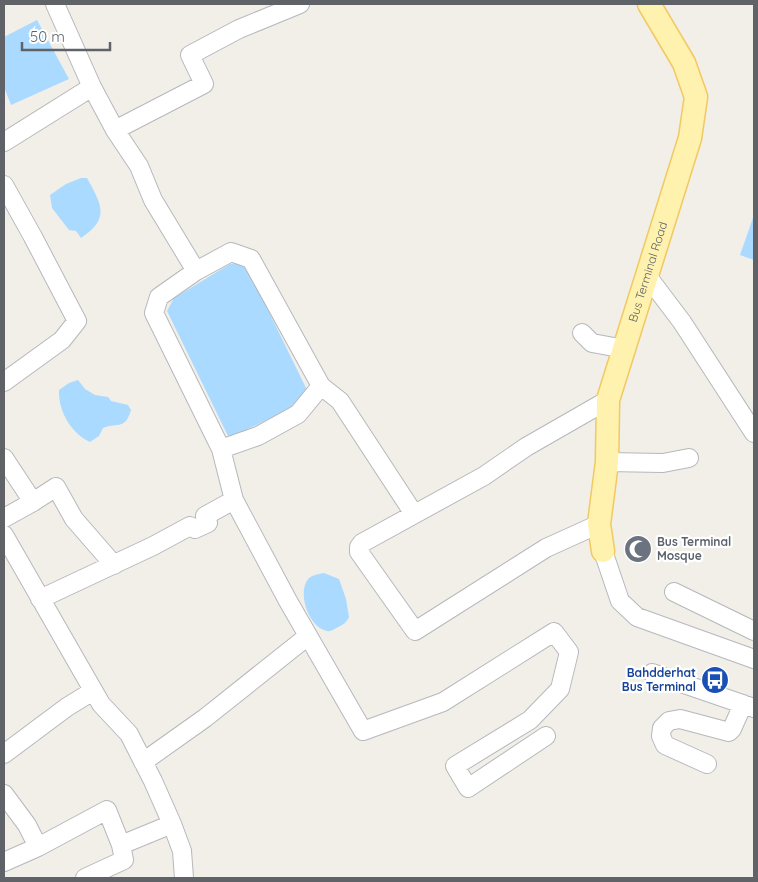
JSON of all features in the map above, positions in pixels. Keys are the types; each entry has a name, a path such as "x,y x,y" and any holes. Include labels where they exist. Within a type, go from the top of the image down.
{"main road":[{"name":"Bus Terminal Road","path":"603,551 599,524 607,462 608,400 690,138 696,97 684,63 649,4"}],"street":[{"path":"55,4 92,88 115,130 139,166 153,200 196,272"},
{"path":"115,130 204,84 190,54 240,29 300,4"},
{"path":"4,142 92,88"},
{"path":"4,185 77,321 62,340 4,382"},
{"path":"414,514 340,401 321,386 251,259 231,252 196,272 159,297 154,313 221,449 234,500 308,636 363,731 443,702 554,632 569,652 560,689 530,720 454,766 468,788 546,736"},
{"path":"648,277 682,322 754,433"},
{"path":"582,333 592,343 625,349"},
{"path":"221,449 258,436 298,414 321,386"},
{"path":"599,524 546,548 415,631 359,552 359,547 362,543 484,476 526,447 608,400"},
{"path":"4,458 34,502"},
{"path":"607,462 663,463 690,458"},
{"path":"4,518 34,502 56,487 74,518 114,565"},
{"path":"40,599 154,546 190,526 195,529 208,523 205,516 234,500"},
{"path":"4,535 101,704 129,734 172,824 182,850 184,878"},
{"path":"603,551 607,568 620,601 637,617 754,659"},
{"path":"674,592 754,631"},
{"path":"143,762 204,718 308,636"},
{"path":"652,673 748,706 729,732 680,719 669,721 662,728 661,736 665,745 707,764"},
{"path":"4,754 67,707 93,691"},
{"path":"4,794 27,825 38,847"},
{"path":"4,862 38,847 107,810 121,844 124,860 85,878"},
{"path":"121,844 172,824"}],"water":[{"path":"37,20 69,79 11,105 4,87 4,37"},
{"path":"81,178 87,178 96,196 99,203 100,217 97,224 81,238 76,231 69,230 52,208 50,195 66,184"},
{"path":"754,215 754,260 740,255"},
{"path":"245,263 307,390 291,408 229,438 167,311 174,298 230,264"},
{"path":"78,380 85,389 95,395 108,397 111,401 128,405 131,410 124,423 103,428 99,436 90,442 77,433 67,420 59,398 59,390 69,383"},
{"path":"324,573 339,579 346,599 349,617 343,624 330,631 321,628 315,623 306,609 304,600 305,584 309,578"}],"place":[{"name":"Bus Terminal Mosque","path":"638,549"},
{"name":"Bahdderhat Bus Terminal","path":"715,680"}]}
